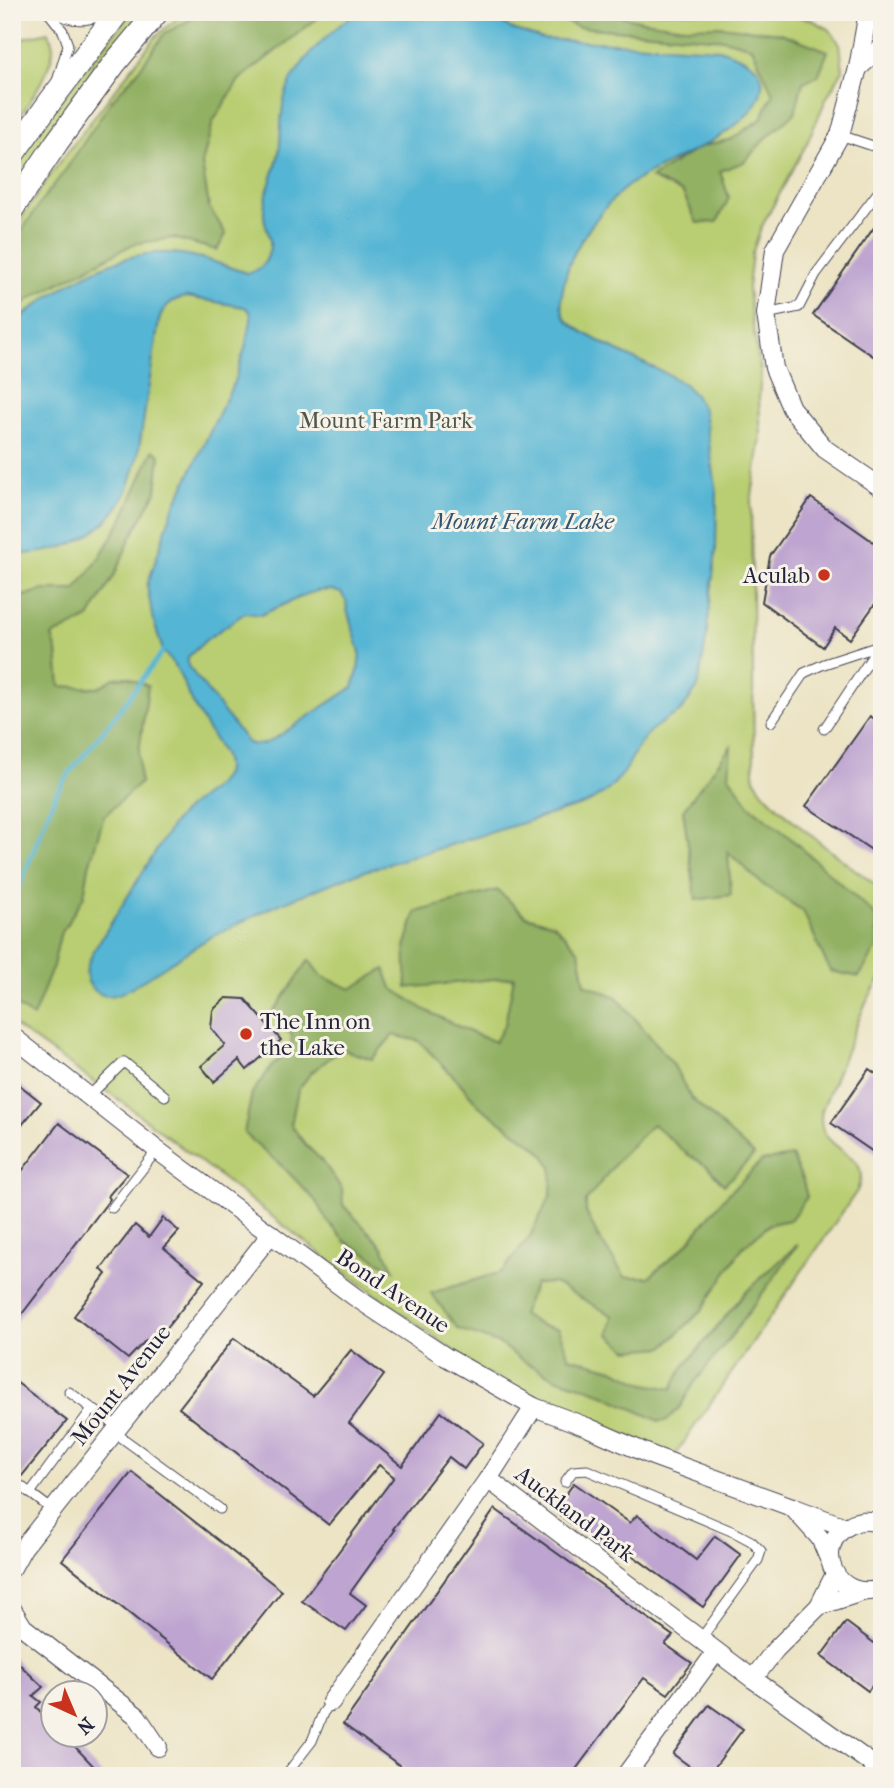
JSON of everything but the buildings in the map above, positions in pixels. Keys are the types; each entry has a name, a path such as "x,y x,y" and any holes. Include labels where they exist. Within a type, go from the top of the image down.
{"street":[{"path":"12,155 118,12"},
{"path":"12,209 114,64 157,12"},
{"path":"868,12 858,68 840,135 775,250 766,314 774,368 791,408 825,450 882,488"},
{"path":"858,68 882,47"},
{"name":"Bond Avenue","path":"12,1036 157,1150 355,1297 446,1357 534,1407 653,1456 845,1527"},
{"name":"Mount Avenue","path":"12,1568 18,1544 54,1511 271,1234"},
{"path":"488,1479 534,1407"},
{"name":"Auckland Park","path":"331,1702 488,1479 699,1640 882,1771"},
{"name":"Bond Avenue","path":"792,1507 820,1538 833,1568"},
{"path":"877,1590 851,1589 842,1583 833,1568 830,1552 833,1542 845,1527 861,1521 878,1520"},
{"path":"753,1679 775,1650 819,1606 833,1568"},
{"path":"819,1606 877,1590"},
{"path":"12,1609 23,1627 137,1716 158,1747"},
{"path":"625,1776 716,1652"}],"lane":[{"path":"48,12 63,31 68,45 52,99"},
{"path":"55,12 63,18 75,21 118,12"},
{"path":"840,135 882,149"},
{"path":"766,314 799,307 816,274 882,187"},
{"path":"771,722 804,673 881,644"},
{"path":"824,729 881,644"},
{"path":"89,1096 124,1062 165,1096"},
{"path":"112,1208 157,1150"},
{"path":"69,1392 220,1509"},
{"path":"30,1493 92,1409"},
{"path":"565,1482 573,1471 587,1469 736,1533 751,1541 761,1551 758,1560 699,1640"},
{"path":"12,1479 54,1511"},
{"path":"285,1776 312,1741 323,1713 331,1702"}],"green space":[{"path":"132,12 149,12 12,191 12,167 79,76"},
{"name":"Mount Farm Park","path":"185,12 780,12 812,20 829,29 840,44 843,70 761,228 752,254 748,288 761,372 761,437 751,502 754,770 761,789 791,819 882,890 882,976 866,1002 822,1110 821,1123 830,1141 858,1165 861,1178 857,1191 674,1456 484,1373 334,1264 125,1104 12,1024 12,233 50,175 157,35"},
{"path":"200,12 325,12 239,80 213,122 202,164 209,207 226,234 217,250 173,238 133,244 29,299 12,317 12,243 112,100 137,72 165,33"},
{"path":"542,12 604,12 685,27 720,26 781,33 828,51 818,76 803,82 795,113 744,162 720,171 729,198 717,222 697,223 683,193 651,178 700,147 732,139 761,119 773,94 752,47 723,39 578,27"},
{"path":"48,32 53,48 52,57 37,89 12,129 12,41"},
{"path":"153,450 160,455 156,492 131,537 114,576 89,618 52,636 57,651 60,686 98,688 114,678 128,677 148,686 139,752 140,783 104,816 89,866 84,896 60,935 53,966 33,1017 12,1003 12,598 43,590 75,590 96,563 123,518"},
{"path":"731,746 729,776 750,806 788,836 875,915 878,946 859,977 830,971 803,911 762,884 728,852 731,895 696,900 683,810"},
{"path":"497,890 526,916 554,924 579,951 585,984 617,997 673,1064 691,1098 754,1155 724,1185 708,1167 687,1154 653,1124 623,1154 586,1201 586,1212 597,1235 625,1277 649,1277 685,1246 725,1197 762,1161 792,1156 803,1181 807,1197 790,1220 770,1224 743,1247 701,1311 664,1347 628,1350 609,1334 613,1316 554,1283 535,1284 522,1314 540,1325 558,1329 569,1357 613,1369 645,1384 672,1389 682,1369 744,1294 798,1244 695,1382 680,1407 667,1421 659,1421 593,1390 558,1379 521,1360 500,1344 458,1329 431,1293 502,1272 530,1236 551,1195 552,1167 540,1150 479,1106 419,1041 393,1035 372,1059 341,1049 311,1073 298,1090 291,1125 323,1162 342,1189 343,1205 383,1247 394,1270 346,1242 328,1222 315,1200 244,1133 252,1093 291,1047 292,1035 272,1013 309,960 321,976 351,989 385,969 392,988 425,1010 495,1042 505,1024 514,977 407,988 405,947 416,912"}],"water":[{"name":"Mount Farm Lake","path":"357,12 486,12 512,29 543,39 719,49 750,63 761,74 761,92 753,108 740,122 704,146 629,185 610,203 575,251 562,296 563,312 572,324 597,340 684,384 695,395 704,411 717,493 716,549 698,687 681,711 650,731 637,748 624,773 608,790 588,803 355,874 272,907 209,938 128,989 109,996 98,993 87,979 87,968 96,947 174,822 217,784 226,770 223,754 195,708 177,669 163,651 147,586 172,511 234,382 245,348 251,315 244,307 187,297 177,299 166,307 159,321 138,455 124,497 114,512 91,534 62,547 29,554 12,554 12,325 65,286 106,265 127,258 170,253 200,258 247,273 261,267 269,253 270,240 264,210 279,152 281,115 286,93 297,70 306,59","holes":["331,590 341,593 346,601 360,652 353,687 271,741 258,745 248,743 188,666 188,657 206,640 245,613 261,615 317,591"]}],"waterway":[{"path":"12,906 55,795 163,651"}],"place":[{"name":"Aculab","path":"824,575"},
{"name":"The Inn on the Lake","path":"246,1034"}]}
